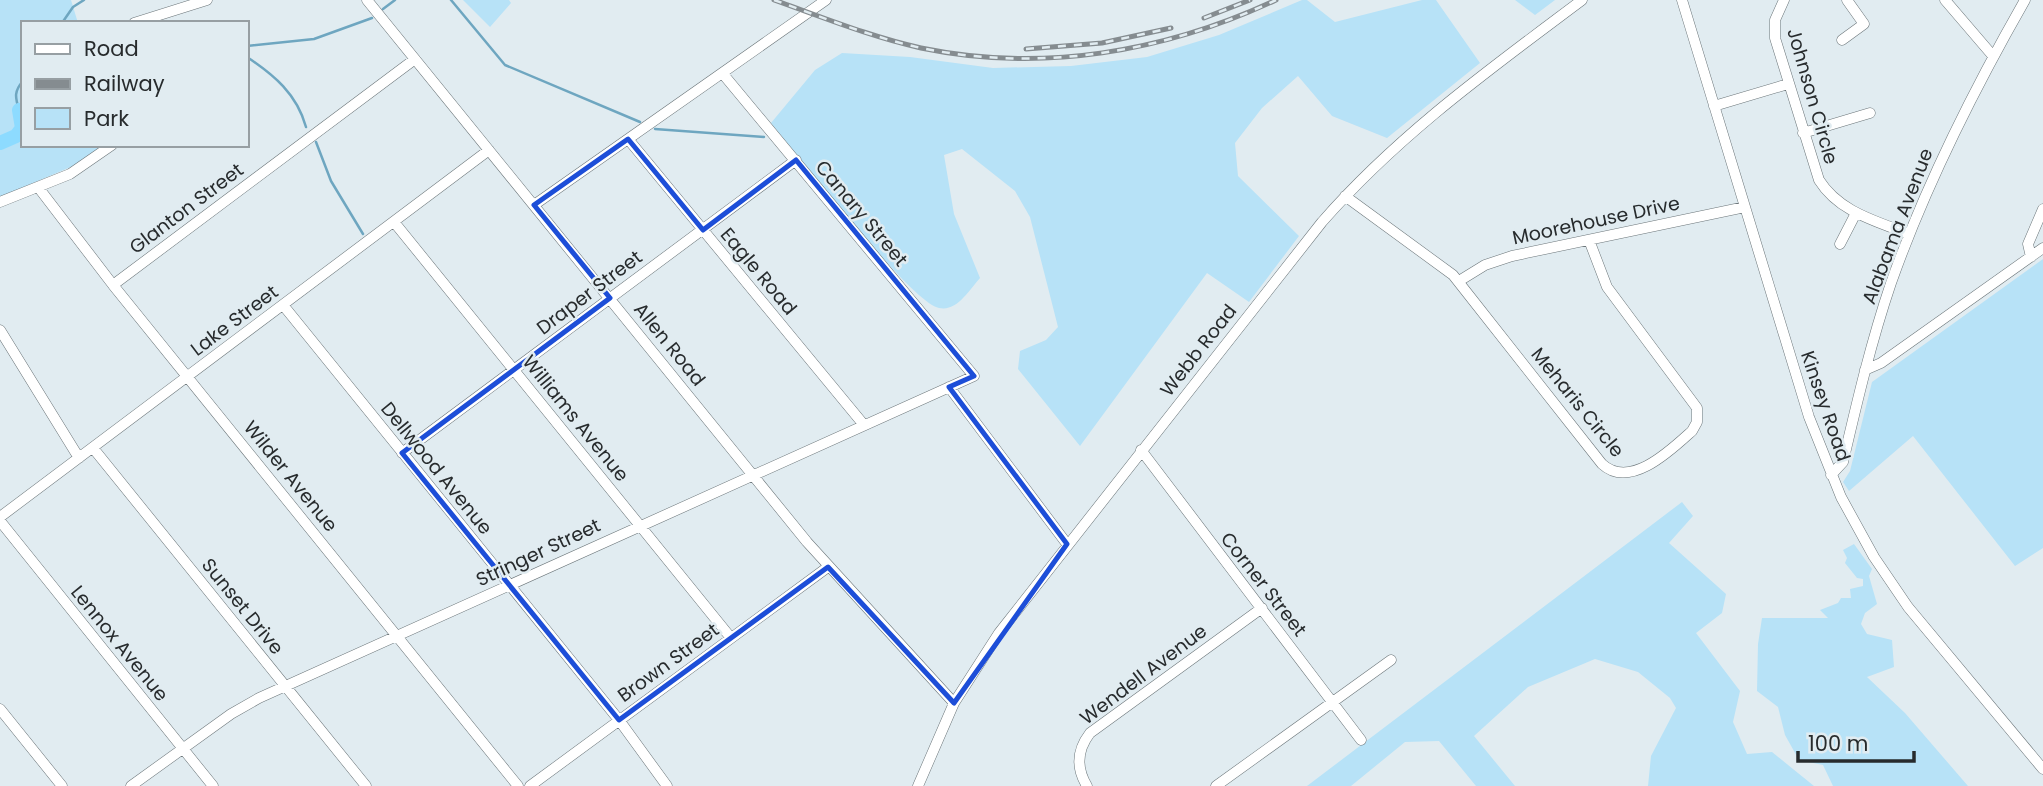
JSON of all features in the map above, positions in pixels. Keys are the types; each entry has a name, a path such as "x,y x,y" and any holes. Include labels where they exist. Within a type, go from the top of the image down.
{"street":[{"path":"140,21 207,0"},
{"name":"Allen Road","path":"367,0 828,567 954,704"},
{"path":"534,205 826,0"},
{"name":"Webb Road","path":"922,785 954,704 999,633 1141,450 1345,196 1416,127 1581,0"},
{"name":"Kinsey Road","path":"1682,0 1809,417 1831,475 1864,540 1897,592 2043,769"},
{"name":"Johnson Circle","path":"1784,0 1777,12 1774,29 1813,167 1825,189 1856,213 1909,234"},
{"path":"1842,40 1864,24 1847,0"},
{"path":"1945,0 1993,56"},
{"name":"Alabama Avenue","path":"1831,475 1843,462 1865,370 1909,234 1943,155 2025,0"},
{"name":"Glanton Street","path":"113,285 415,59"},
{"name":"Canary Street","path":"723,74 974,376"},
{"path":"1714,106 1788,84"},
{"path":"1803,133 1870,113"},
{"name":"Eagle Road","path":"628,139 864,425"},
{"path":"0,202 70,174 109,147"},
{"name":"Lake Street","path":"0,519 489,150"},
{"name":"Draper Street","path":"402,453 796,160"},
{"name":"Wilder Avenue","path":"38,187 113,285 518,786"},
{"name":"Meharis Circle","path":"1345,196 1459,281 1602,464 1620,474 1635,472 1692,431 1697,422 1697,408 1606,288 1589,240"},
{"name":"Moorehouse Drive","path":"1459,281 1497,260 1745,207"},
{"path":"2031,257 2028,244 2043,209"},
{"path":"1840,243 1856,213"},
{"name":"Williams Avenue","path":"394,222 731,638"},
{"path":"1865,370 1881,363 2043,248"},
{"name":"Dellwood Avenue","path":"283,305 619,720 667,786"},
{"path":"0,330 79,458"},
{"name":"Stringer Street","path":"131,786 238,710 285,687 640,524 974,376"},
{"path":"949,387 1067,544"},
{"name":"Sunset Drive","path":"93,447 366,786"},
{"name":"Corner Street","path":"1141,450 1361,740"},
{"name":"Lennox Avenue","path":"0,519 213,786"},
{"name":"Brown Street","path":"530,786 828,567"},
{"name":"Wendell Avenue","path":"1087,786 1079,761 1090,733 1262,608"},
{"path":"1216,786 1391,660"},
{"path":"0,709 62,786"}],"highlighted area":[{"path":"628,139 703,230 796,160 974,376 949,387 1067,544 954,703 828,567 619,720 402,453 610,298 534,205"}],"green space":[{"path":"0,0 71,0 77,21 21,21 21,147 103,147 80,163 0,197"},
{"path":"463,0 509,0 511,3 490,27"},
{"path":"1307,0 1335,22 1422,0 1436,0 1480,63 1387,138 1332,116 1298,76 1262,108 1235,143 1238,176 1299,236 1249,302 1207,273 1080,446 1018,369 1020,351 1046,340 1058,327 1030,217 1015,191 962,149 944,155 954,214 980,278 957,303 951,307 939,308 925,300 880,255 771,123 815,70 842,53 910,57 993,68 1071,66 1147,57 1219,35"},
{"path":"1515,0 1555,0 1535,15"},
{"path":"2043,259 2043,548 2015,566 1913,436 1849,491 1843,482 1850,471 1872,382"},
{"path":"1682,502 1693,516 1669,543 1726,594 1722,613 1696,633 1740,691 1733,722 1747,754 1772,752 1814,786 1648,786 1651,756 1676,708 1670,698 1638,672 1595,659 1528,687 1474,736 1515,786 1476,786 1439,741 1405,742 1351,786 1307,786"},
{"path":"1854,544 1872,569 1869,576 1877,604 1865,613 1861,624 1867,634 1892,640 1894,667 1867,677 1905,713 1968,786 1833,786 1823,765 1799,760 1785,735 1778,707 1757,691 1758,644 1762,618 1828,618 1820,610 1838,603 1841,598 1851,598 1850,589 1863,586 1863,579 1857,578 1845,563 1847,558 1843,550"}],"waterway":[{"path":"63,21 73,7 84,0"},
{"path":"383,9 395,0"},
{"path":"451,0 505,65 640,122"},
{"path":"248,46 314,39 372,18"},
{"path":"248,58 283,86 297,105 306,127"},
{"path":"21,84 16,94 21,110"},
{"path":"19,110 21,122"},
{"path":"0,143 16,136 21,129"},
{"path":"655,129 764,137"},
{"path":"316,142 331,181 363,234"}],"railway":[{"path":"774,0 921,48 1012,58 1057,58 1147,45 1191,33 1276,0"},
{"path":"1204,18 1250,0"},
{"path":"1026,49 1102,43 1171,28"}]}
